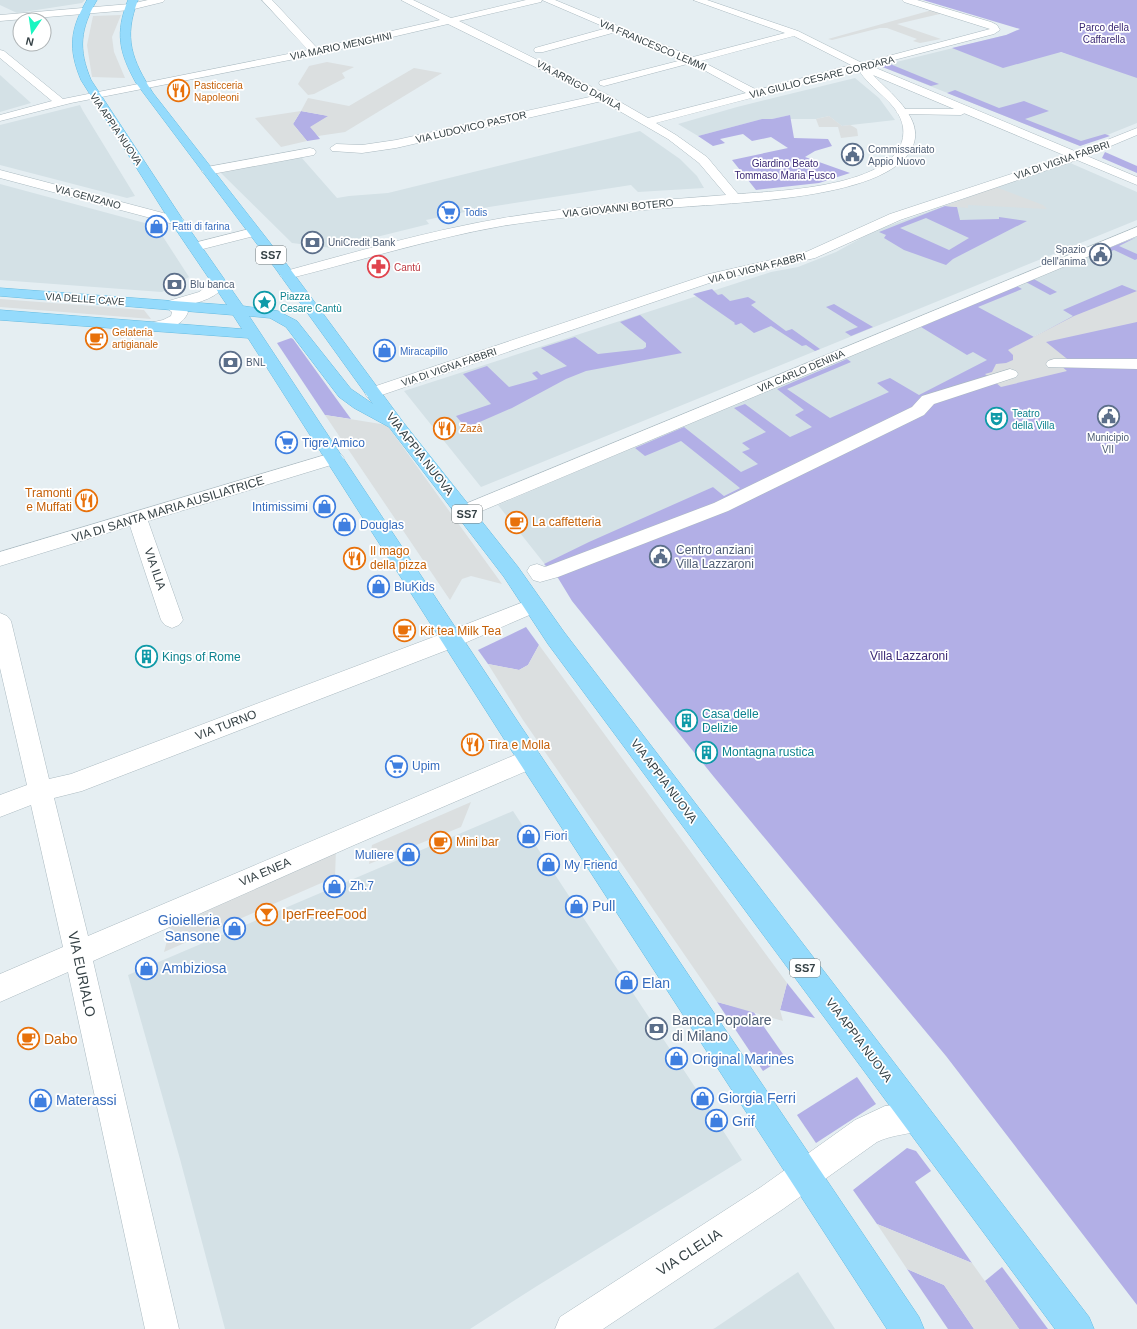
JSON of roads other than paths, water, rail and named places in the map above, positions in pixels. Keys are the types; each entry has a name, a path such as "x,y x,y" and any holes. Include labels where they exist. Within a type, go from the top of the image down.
{"main road":[{"name":"VIA APPIA NUOVA","path":"131,4 123,32 125,51 143,86 206,171 287,275 397,426 465,511 565,649 1077,1329"},
{"name":"VIA APPIA NUOVA","path":"89,5 78,37 76,50 83,76 94,95 177,221 220,283 530,759 907,1329"},
{"name":"VIA DELLE CAVE","path":"0,292 237,310"},
{"path":"237,310 263,312 281,317 292,324 300,332 345,393 360,404 397,426"},
{"name":"VIA DELLE CAVE","path":"0,315 252,334"}],"street":[{"path":"0,18 89,5 131,4 160,0"},
{"path":"267,0 315,52"},
{"name":"VIA ARRIGO DAVILA","path":"406,0 452,21 604,97 672,137 703,160 734,197"},
{"name":"VIA MARIO MENGHINI","path":"0,118 60,102 315,52 538,0"},
{"name":"VIA FRANCESCO LEMMI","path":"547,0 694,61 757,94"},
{"path":"698,0 795,33 863,66 966,111 1137,181"},
{"name":"VIA GIULIO CESARE CORDARA","path":"646,122 757,94 995,30 994,27 907,0"},
{"path":"539,50 616,29"},
{"path":"604,83 694,61 795,33"},
{"path":"0,54 60,102"},
{"name":"VIA GIOVANNI BOTERO","path":"287,275 420,240 503,222 588,211 790,193 830,188 852,183 879,172 897,158 909,141 909,127 902,112 887,93 866,74 863,66"},
{"name":"VIA LUDOVICO PASTOR","path":"206,171 288,155 323,150 362,149 396,144 604,97"},
{"path":"902,112 966,111"},
{"name":"VIA DI VIGNA FABBRI","path":"373,393 714,277 810,255 831,247 866,229 895,217 1077,156 1137,131"},
{"name":"VIA GENZANO","path":"0,174 177,221"},
{"name":"VIA CARLO DENINA","path":"465,511 1137,231"},
{"path":"195,247 253,232"},
{"path":"170,305 203,296 213,291 220,283"},
{"name":"VIA DELLE CAVE","path":"150,327 167,324 178,318 180,312 178,309 170,305"},
{"path":"1054,364 1137,364"},
{"path":"537,571 540,575 552,572 722,507 918,412 928,400 1010,374"},
{"name":"VIA DI SANTA MARIA AUSILIATRICE","path":"0,559 335,458"},
{"name":"VIA ILIA","path":"137,518 172,620"},
{"name":"VIA TURNO","path":"0,806 40,791 73,784 452,640 534,605"},
{"name":"VIA EURIALO","path":"0,620 78,953 162,1329"},
{"name":"VIA ENEA","path":"0,988 530,759"},
{"name":"VIA CLELIA","path":"572,1329 805,1175 876,1126 897,1118 916,1117"}],"place":[{"name":"Pasticceria Napoleoni","path":"178,91"},
{"name":"Commissariato Appio Nuovo","path":"853,155"},
{"name":"Todis","path":"449,212"},
{"name":"Fatti di farina","path":"156,226"},
{"name":"UniCredit Bank","path":"313,242"},
{"name":"Spazio dell'anima","path":"1101,255"},
{"name":"Cantú","path":"378,267"},
{"name":"Blu banca","path":"174,284"},
{"name":"Piazza Cesare Cantù","path":"265,302"},
{"name":"Gelateria artigianale","path":"96,338"},
{"name":"Miracapillo","path":"384,351"},
{"name":"BNL","path":"231,362"},
{"name":"Municipio VII","path":"1108,417"},
{"name":"Teatro della Villa","path":"996,419"},
{"name":"Zazà","path":"445,428"},
{"name":"Tigre Amico","path":"287,443"},
{"name":"Tramonti e Muffati","path":"87,500"},
{"name":"Intimissimi","path":"324,507"},
{"name":"La caffetteria","path":"517,522"},
{"name":"Douglas","path":"345,525"},
{"name":"Centro anziani Villa Lazzaroni","path":"661,557"},
{"name":"Il mago della pizza","path":"354,558"},
{"name":"BluKids","path":"379,587"},
{"name":"Kit tea Milk Tea","path":"405,631"},
{"name":"Kings of Rome","path":"146,657"},
{"name":"Casa delle Delizie","path":"686,721"},
{"name":"Tira e Molla","path":"472,745"},
{"name":"Montagna rustica","path":"706,752"},
{"name":"Upim","path":"396,766"},
{"name":"Fiori","path":"529,836"},
{"name":"Mini bar","path":"440,842"},
{"name":"Muliere","path":"409,855"},
{"name":"My Friend","path":"549,865"},
{"name":"Zh.7","path":"335,886"},
{"name":"Pull","path":"576,906"},
{"name":"IperFreeFood","path":"267,914"},
{"name":"Gioielleria Sansone","path":"235,928"},
{"name":"Ambiziosa","path":"147,968"},
{"name":"Elan","path":"627,983"},
{"name":"Banca Popolare di Milano","path":"656,1028"},
{"name":"Dabo","path":"28,1039"},
{"name":"Original Marines","path":"676,1059"},
{"name":"Giorgia Ferri","path":"702,1098"},
{"name":"Materassi","path":"41,1100"},
{"name":"Grif","path":"717,1121"}],"park label":[{"name":"Parco della Caffarella","path":"1104,32"},
{"name":"Giardino Beato Tommaso Maria Fusco","path":"785,168"},
{"name":"Villa Lazzaroni","path":"909,656"}]}
